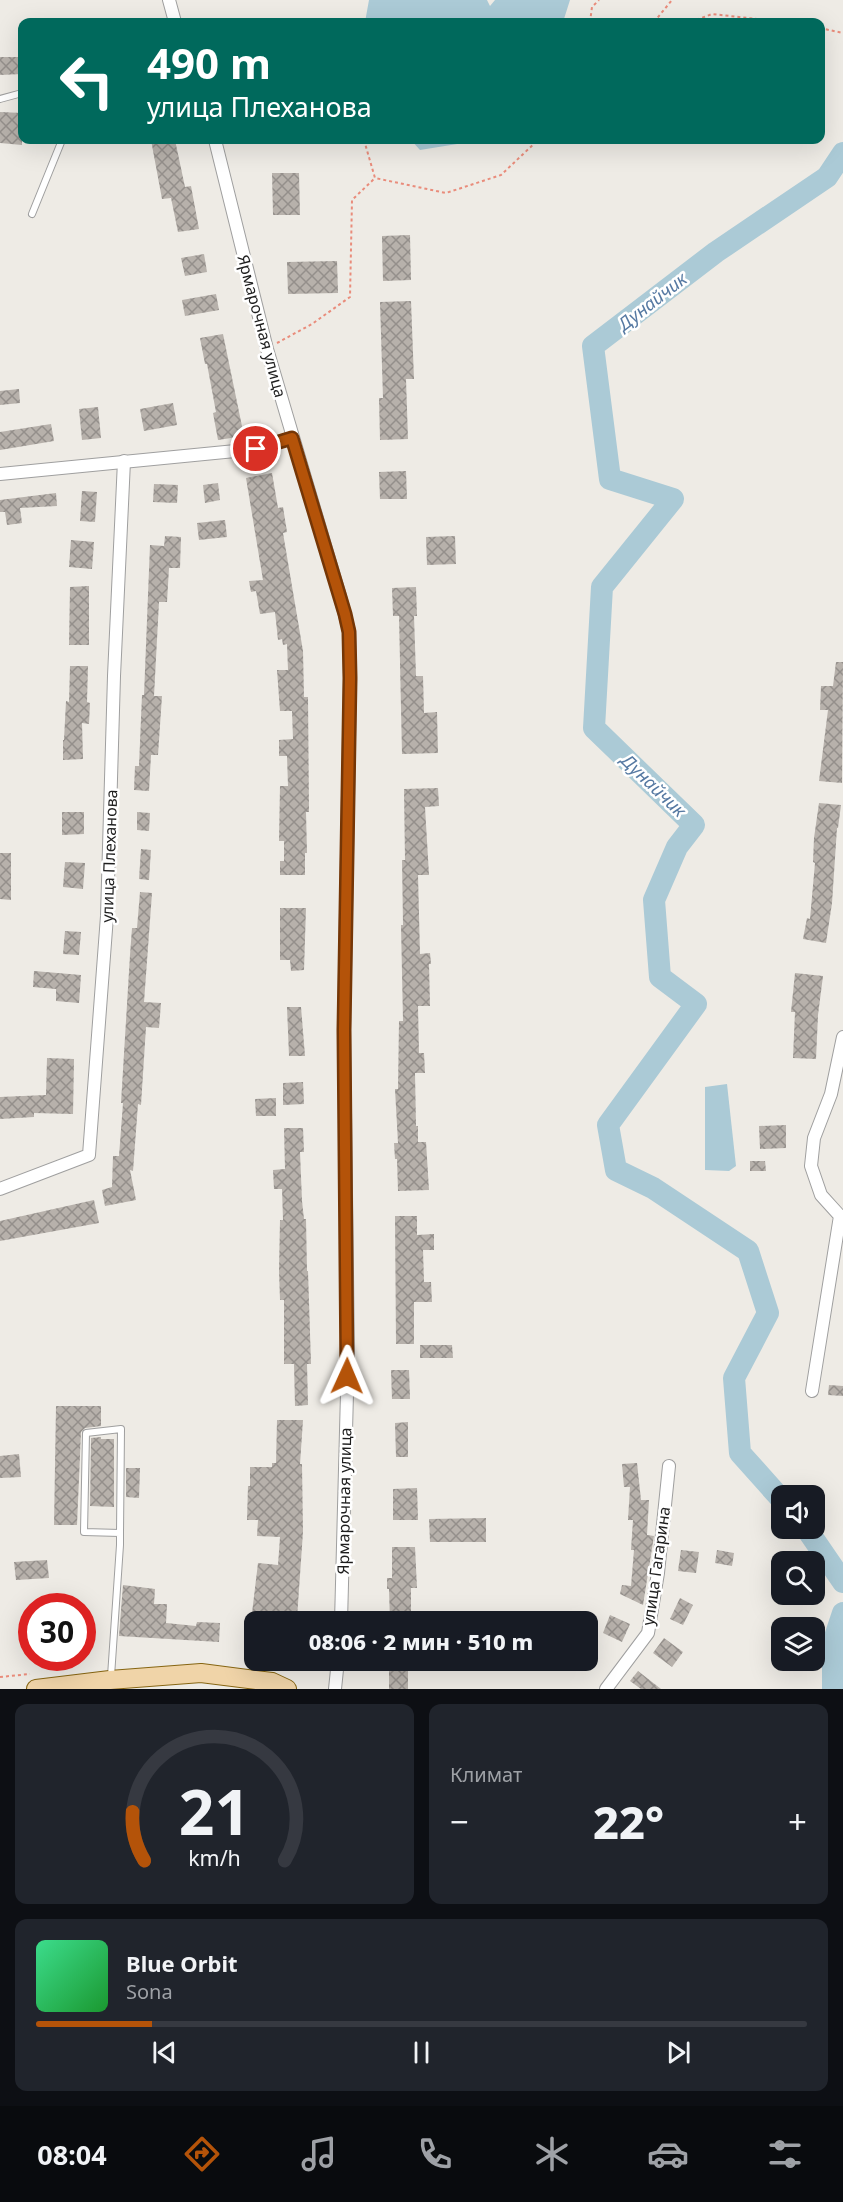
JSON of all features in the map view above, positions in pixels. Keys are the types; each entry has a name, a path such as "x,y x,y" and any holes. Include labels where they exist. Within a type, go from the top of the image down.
{"main road":[{"path":"36,1689 110,1684 201,1673 272,1682 287,1689"}],"street":[{"path":"169,0 174,18"},
{"name":"Ярмарочная улица","path":"215,144 267,349 349,632 344,1030 348,1355 341,1611"},
{"path":"0,474 256,449 292,438"},
{"name":"улица Плеханова","path":"0,1189 89,1155 107,916 124,461"},
{"path":"812,1391 842,1216 821,1195 811,1166 814,1138 831,1094 843,1037"},
{"name":"улица Гагарина","path":"606,1689 648,1633 658,1573 669,1466"},
{"path":"335,1689 337,1671"}],"lane":[{"path":"0,99 18,94"},
{"path":"32,214 60,144"},
{"path":"110,1684 120,1533 121,1430 86,1433 84,1532 120,1533"}],"path":[{"path":"591,18 592,7 599,0"},
{"path":"657,18 672,0"},
{"path":"702,18 712,14 748,18"},
{"path":"825,29 843,33"},
{"path":"365,144 375,178"},
{"path":"375,178 446,193 501,175 534,144"},
{"path":"267,349 312,324 350,297 352,200 375,178"}],"water":[{"path":"369,0 487,0 490,6 495,0 570,0 564,18 366,18"},
{"path":"415,144 457,144 420,150"},
{"path":"727,1084 736,1166 729,1171 705,1170 705,1087"}],"building":[{"path":"0,57 18,57 18,74 0,75"},
{"path":"0,112 18,113 18,144 22,145 0,143"},
{"path":"152,144 176,144 185,187 191,186 199,229 178,232 171,198 162,199"},
{"path":"272,173 299,173 300,215 273,215"},
{"path":"410,235 411,280 383,281 382,236"},
{"path":"204,254 207,272 185,276 181,258"},
{"path":"337,261 338,293 288,294 287,262"},
{"path":"216,294 219,310 185,316 182,300"},
{"path":"411,301 414,379 406,379 408,439 380,440 379,398 383,398 380,302"},
{"path":"223,334 244,436 218,440 213,413 216,412 200,338"},
{"path":"19,389 20,403 0,405 0,391"},
{"path":"173,403 177,425 144,431 140,409"},
{"path":"98,407 101,438 82,440 79,409"},
{"path":"51,424 54,441 0,450 0,432"},
{"path":"406,471 407,499 380,499 379,472"},
{"path":"272,473 278,508 283,507 287,532 283,533 303,651 304,697 308,697 309,812 306,812 305,875 280,875 280,861 284,861 284,841 279,841 280,786 288,786 287,756 279,756 279,740 293,739 292,711 280,711 277,670 288,670 287,644 283,645 282,639 278,640 275,612 260,614 256,591 251,592 249,581 263,580 246,478"},
{"path":"218,483 220,500 205,503 203,485"},
{"path":"154,484 178,485 177,503 153,502"},
{"path":"82,491 97,492 95,522 80,521"},
{"path":"56,493 57,506 20,508 22,523 7,525 5,512 0,512 0,500"},
{"path":"225,520 227,537 199,540 197,523"},
{"path":"165,536 181,537 180,568 169,568 167,602 159,602 154,696 162,696 158,755 151,755 149,791 134,790 135,766 139,766 142,695 144,695 150,545 164,546"},
{"path":"455,536 456,564 427,565 426,537"},
{"path":"71,540 94,542 92,569 69,567"},
{"path":"89,586 89,645 69,645 70,587"},
{"path":"416,587 417,616 414,616 416,676 423,676 424,713 437,712 438,753 402,754 399,616 393,616 392,588"},
{"path":"836,662 843,662 842,783 819,781 828,710 820,710 821,686 833,686"},
{"path":"70,666 88,666 89,724 82,723 83,759 63,760 66,701 69,702"},
{"path":"438,788 439,806 425,807 429,875 418,875 420,954 430,953 431,964 429,964 430,1006 418,1006 419,1053 424,1053 425,1073 415,1073 416,1126 418,1126 418,1142 426,1142 429,1190 398,1191 394,1143 398,1143 395,1089 398,1089 399,1021 403,1021 401,925 403,925 402,860 405,860 404,789"},
{"path":"819,803 841,805 826,943 803,939 807,918 810,919 815,863 813,862 814,838"},
{"path":"62,812 84,812 84,834 62,835"},
{"path":"137,812 150,813 149,831 137,830"},
{"path":"141,849 151,850 149,880 139,879"},
{"path":"0,853 11,853 11,900 0,899"},
{"path":"65,862 85,863 83,889 63,887"},
{"path":"140,892 152,893 144,1002 161,1003 159,1028 146,1027 141,1105 138,1104 133,1171 130,1170 136,1200 105,1206 102,1190 112,1187 113,1156 119,1156 132,928 137,928"},
{"path":"280,908 306,908 304,970 291,971 290,960 280,960"},
{"path":"65,931 81,932 79,955 63,954"},
{"path":"34,971 81,975 79,1003 56,1001 56,989 33,987"},
{"path":"795,973 823,976 816,1059 793,1058 795,1012 791,1012"},
{"path":"287,1007 301,1007 305,1056 289,1056"},
{"path":"47,1058 74,1059 73,1114 34,1113 34,1117 0,1119 0,1097 46,1095"},
{"path":"303,1082 304,1104 283,1105 283,1083"},
{"path":"276,1098 276,1116 256,1116 255,1099"},
{"path":"786,1125 786,1148 760,1149 759,1126"},
{"path":"284,1128 303,1128 304,1152 300,1152 302,1201 304,1219 306,1219 311,1364 307,1364 308,1405 295,1406 294,1364 284,1364 284,1300 280,1300 282,1189 274,1189 273,1170 285,1169"},
{"path":"750,1161 765,1161 766,1171 750,1171"},
{"path":"94,1200 99,1223 0,1241 0,1221"},
{"path":"395,1216 417,1216 417,1235 434,1234 434,1250 423,1250 424,1282 431,1282 432,1302 414,1302 414,1344 396,1344"},
{"path":"420,1345 452,1345 453,1358 420,1358"},
{"path":"391,1370 409,1370 410,1399 392,1399"},
{"path":"829,1385 843,1386 843,1396 828,1395"},
{"path":"56,1406 101,1406 101,1426 85,1428 81,1432 77,1525 54,1525"},
{"path":"277,1420 303,1420 300,1464 302,1464 303,1532 297,1611 252,1611 258,1563 278,1565 280,1537 257,1536 258,1520 247,1520 250,1467 272,1467 272,1463 276,1463"},
{"path":"408,1422 408,1457 396,1457 395,1423"},
{"path":"101,1437 101,1439 114,1439 114,1507 90,1506 91,1438"},
{"path":"19,1454 21,1477 0,1478 0,1456"},
{"path":"637,1463 641,1500 649,1500 647,1535 654,1536 643,1605 620,1594 622,1585 631,1586 634,1550 631,1550 633,1520 628,1520 630,1487 624,1487 622,1464"},
{"path":"126,1468 140,1468 139,1498 126,1497"},
{"path":"417,1488 418,1520 393,1520 393,1489"},
{"path":"486,1518 486,1542 430,1542 429,1519"},
{"path":"392,1547 415,1547 417,1588 411,1588 411,1611 390,1611 387,1578 392,1578"},
{"path":"681,1550 699,1552 696,1573 678,1571"},
{"path":"717,1550 734,1553 732,1566 715,1563"},
{"path":"47,1560 49,1578 16,1580 14,1562"},
{"path":"123,1585 155,1589 154,1604 167,1604 166,1623 196,1626 197,1622 220,1623 219,1642 119,1636"},
{"path":"680,1598 693,1605 683,1625 670,1619"},
{"path":"610,1615 630,1624 622,1642 603,1633"},
{"path":"664,1638 683,1652 672,1667 653,1653"},
{"path":"389,1671 408,1671 408,1689 389,1689"},
{"path":"638,1671 661,1689 641,1689 630,1681"}],"waterway":[{"name":"Дунайчик","path":"771,1488 740,1453 734,1378 768,1313 748,1251 653,1188 616,1170 608,1125 696,1004 660,977 654,900 677,847 694,825 594,728 602,587 673,499 610,479 593,346 716,252 827,177 843,153"},
{"name":"Дунайчик","path":"814,1539 843,1582"},
{"name":"Дунайчик","path":"833,1689 833,1643 843,1613"}],"route":[{"path":"256,449 292,438 349,632 344,1030 347,1376"}]}
